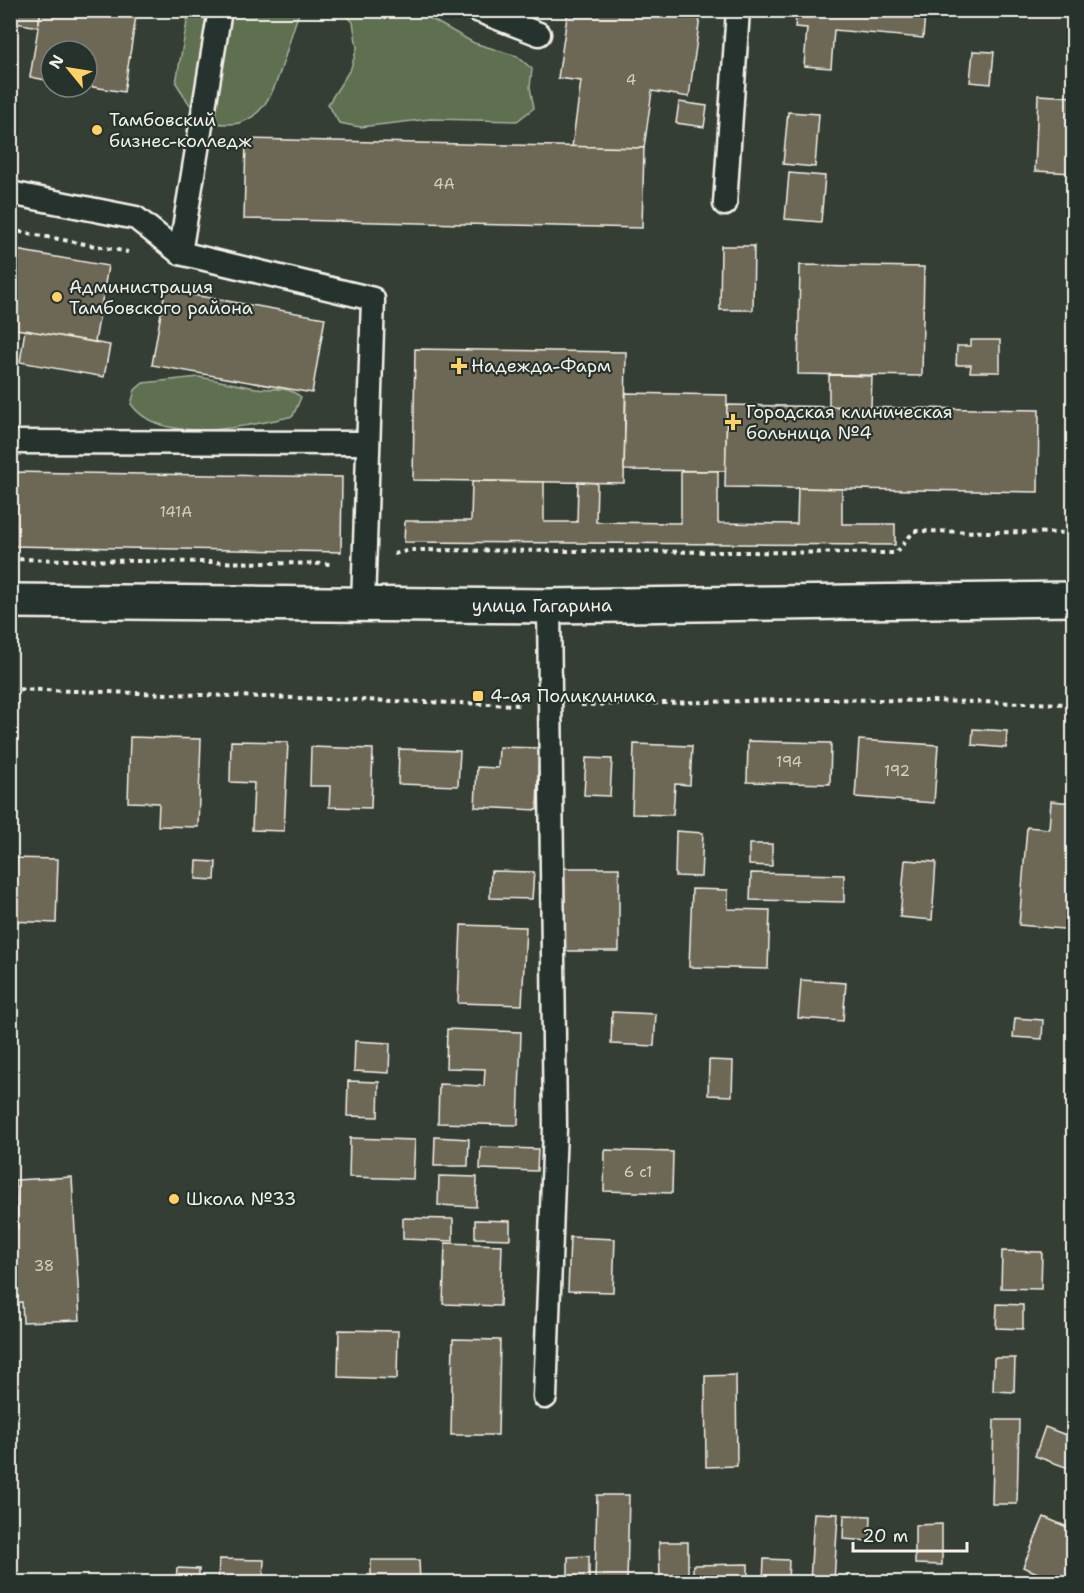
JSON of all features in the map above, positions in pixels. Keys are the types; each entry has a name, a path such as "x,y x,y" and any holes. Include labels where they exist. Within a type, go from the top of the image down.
{"main road":[{"name":"улица Гагарина","path":"10,601 549,606 1074,599"}],"lane":[{"path":"180,253 220,10"},
{"path":"477,10 540,34"},
{"path":"725,204 738,10"},
{"path":"10,193 136,218 180,253 373,299 363,605"},
{"path":"10,442 368,444"},
{"path":"545,1397 555,1128 549,606"}],"path":[{"path":"10,230 134,254 180,253"},
{"path":"10,559 348,564 410,550 896,553 914,531 1074,533"}],"green space":[{"path":"189,11 300,11 284,61 269,97 259,111 246,120 219,124 202,118 191,107 176,83"},
{"path":"341,11 417,11 474,43 517,56 532,69 530,87 534,108 517,121 430,119 360,127 339,123 328,104 351,68 357,48 353,22"},
{"path":"199,377 256,388 284,389 301,397 293,416 231,428 207,430 163,425 145,417 131,404 135,390 143,383"}],"building":[{"path":"10,10 41,10 38,27 10,22"},
{"path":"41,10 137,10 124,92 99,88 99,39 39,39 39,79 30,77"},
{"path":"568,10 701,10 689,97 652,91 644,148 572,147 581,81 558,78"},
{"path":"797,10 898,10 925,13 923,38 834,30 831,68 804,66 807,28 795,27"},
{"path":"973,51 994,52 991,84 970,82"},
{"path":"1038,95 1074,97 1074,173 1035,171"},
{"path":"679,102 707,106 704,127 676,123"},
{"path":"788,112 819,114 815,167 783,164"},
{"path":"246,139 644,148 642,228 244,219"},
{"path":"789,173 825,176 821,222 785,219"},
{"path":"721,246 754,246 753,310 720,310"},
{"name":"Администрация Тамбовского района","path":"10,249 108,266 95,342 10,328"},
{"path":"800,265 924,267 922,376 798,374"},
{"path":"165,290 325,318 312,393 152,365"},
{"path":"25,330 110,345 104,377 20,362"},
{"path":"971,340 1000,340 1000,372 970,372 971,365 956,365 957,346 971,346"},
{"path":"415,349 626,352 624,483 413,480"},
{"path":"829,375 872,376 871,407 829,406"},
{"path":"626,393 727,395 726,471 624,470"},
{"path":"727,405 1039,410 1038,492 725,487"},
{"path":"681,471 718,471 718,523 797,524 798,488 842,489 842,524 895,524 895,545 404,542 405,521 471,521 472,481 544,482 544,522 577,522 578,482 597,483 596,522 681,523"},
{"path":"10,472 342,477 341,552 10,546"},
{"path":"973,729 1007,731 1006,748 972,745"},
{"path":"130,737 201,739 198,827 158,826 159,803 128,802"},
{"path":"859,740 938,745 934,803 855,797"},
{"path":"231,741 288,742 284,831 252,830 254,783 230,782"},
{"path":"748,741 831,743 830,784 747,782"},
{"path":"634,744 692,746 690,785 675,784 673,815 632,814"},
{"path":"311,747 373,749 371,808 329,807 330,786 310,786"},
{"path":"499,747 539,748 537,810 475,807 477,767 498,768"},
{"path":"399,749 460,751 458,786 398,784"},
{"path":"586,758 612,759 610,796 584,795"},
{"path":"1051,801 1074,803 1074,930 1019,925 1027,827 1049,829"},
{"path":"676,831 703,833 701,877 675,876"},
{"path":"749,844 772,844 772,866 749,865"},
{"path":"10,858 58,859 56,923 10,921"},
{"path":"905,860 936,862 932,920 900,917"},
{"path":"197,861 216,862 215,880 196,879"},
{"path":"563,868 619,868 619,951 564,951"},
{"path":"491,871 534,872 532,899 490,898"},
{"path":"751,873 844,875 844,902 750,900"},
{"path":"692,889 728,890 728,909 770,910 768,969 689,967"},
{"path":"461,925 526,927 522,1005 458,1003"},
{"path":"801,980 846,983 843,1021 798,1018"},
{"path":"612,1012 656,1014 654,1046 611,1044"},
{"path":"1015,1018 1043,1020 1042,1039 1013,1037"},
{"path":"447,1029 521,1032 518,1125 438,1123 439,1084 484,1086 485,1069 446,1068"},
{"path":"355,1041 390,1043 389,1073 354,1071"},
{"path":"709,1060 733,1061 732,1096 708,1095"},
{"path":"348,1081 379,1082 378,1117 347,1116"},
{"path":"435,1137 469,1139 468,1166 434,1166"},
{"path":"350,1138 415,1140 413,1179 349,1177"},
{"path":"481,1147 538,1149 537,1171 480,1169"},
{"path":"605,1150 673,1152 672,1193 604,1191"},
{"path":"439,1176 477,1177 476,1207 438,1205"},
{"path":"72,1177 80,1320 23,1322 22,1302 10,1303 10,1229 18,1228 15,1180"},
{"path":"403,1218 453,1219 453,1241 403,1239"},
{"path":"475,1220 510,1221 510,1239 475,1238"},
{"path":"570,1237 615,1239 613,1292 568,1291"},
{"path":"445,1243 502,1245 500,1306 443,1304"},
{"path":"1002,1251 1042,1252 1041,1289 1001,1288"},
{"path":"997,1304 1023,1305 1023,1329 996,1328"},
{"path":"339,1330 398,1331 397,1379 338,1377"},
{"path":"453,1339 500,1340 498,1435 451,1435"},
{"path":"994,1358 1015,1358 1014,1392 993,1391"},
{"path":"736,1375 737,1466 706,1467 705,1376"},
{"path":"994,1420 1019,1420 1017,1504 992,1504"},
{"path":"1045,1427 1066,1435 1069,1428 1074,1430 1074,1470 1035,1456"},
{"path":"597,1495 629,1495 627,1582 595,1582"},
{"path":"814,1513 838,1514 834,1582 810,1582"},
{"path":"844,1515 871,1516 870,1541 843,1539"},
{"path":"1044,1517 1074,1530 1070,1541 1074,1543 1074,1582 1059,1582 1023,1567"},
{"path":"942,1524 942,1565 915,1564 915,1525"},
{"path":"659,1542 688,1542 688,1582 660,1582"},
{"path":"589,1556 589,1582 568,1582 568,1557"},
{"path":"219,1559 264,1560 263,1582 218,1582"},
{"path":"764,1559 789,1560 788,1582 763,1582"},
{"path":"371,1560 419,1560 420,1582 371,1582"},
{"path":"748,1564 748,1582 693,1582 693,1565"},
{"path":"177,1568 199,1569 199,1582 176,1582"}],"place":[{"name":"Тамбовский бизнес-колледж","path":"97,130"},
{"name":"Администрация Тамбовского района","path":"57,297"},
{"name":"Надежда-Фарм","path":"459,366"},
{"name":"Городская клиническая больница №4","path":"733,422"},
{"name":"4-ая Поликлиника","path":"478,696"},
{"name":"Школа №33","path":"174,1199"}]}
